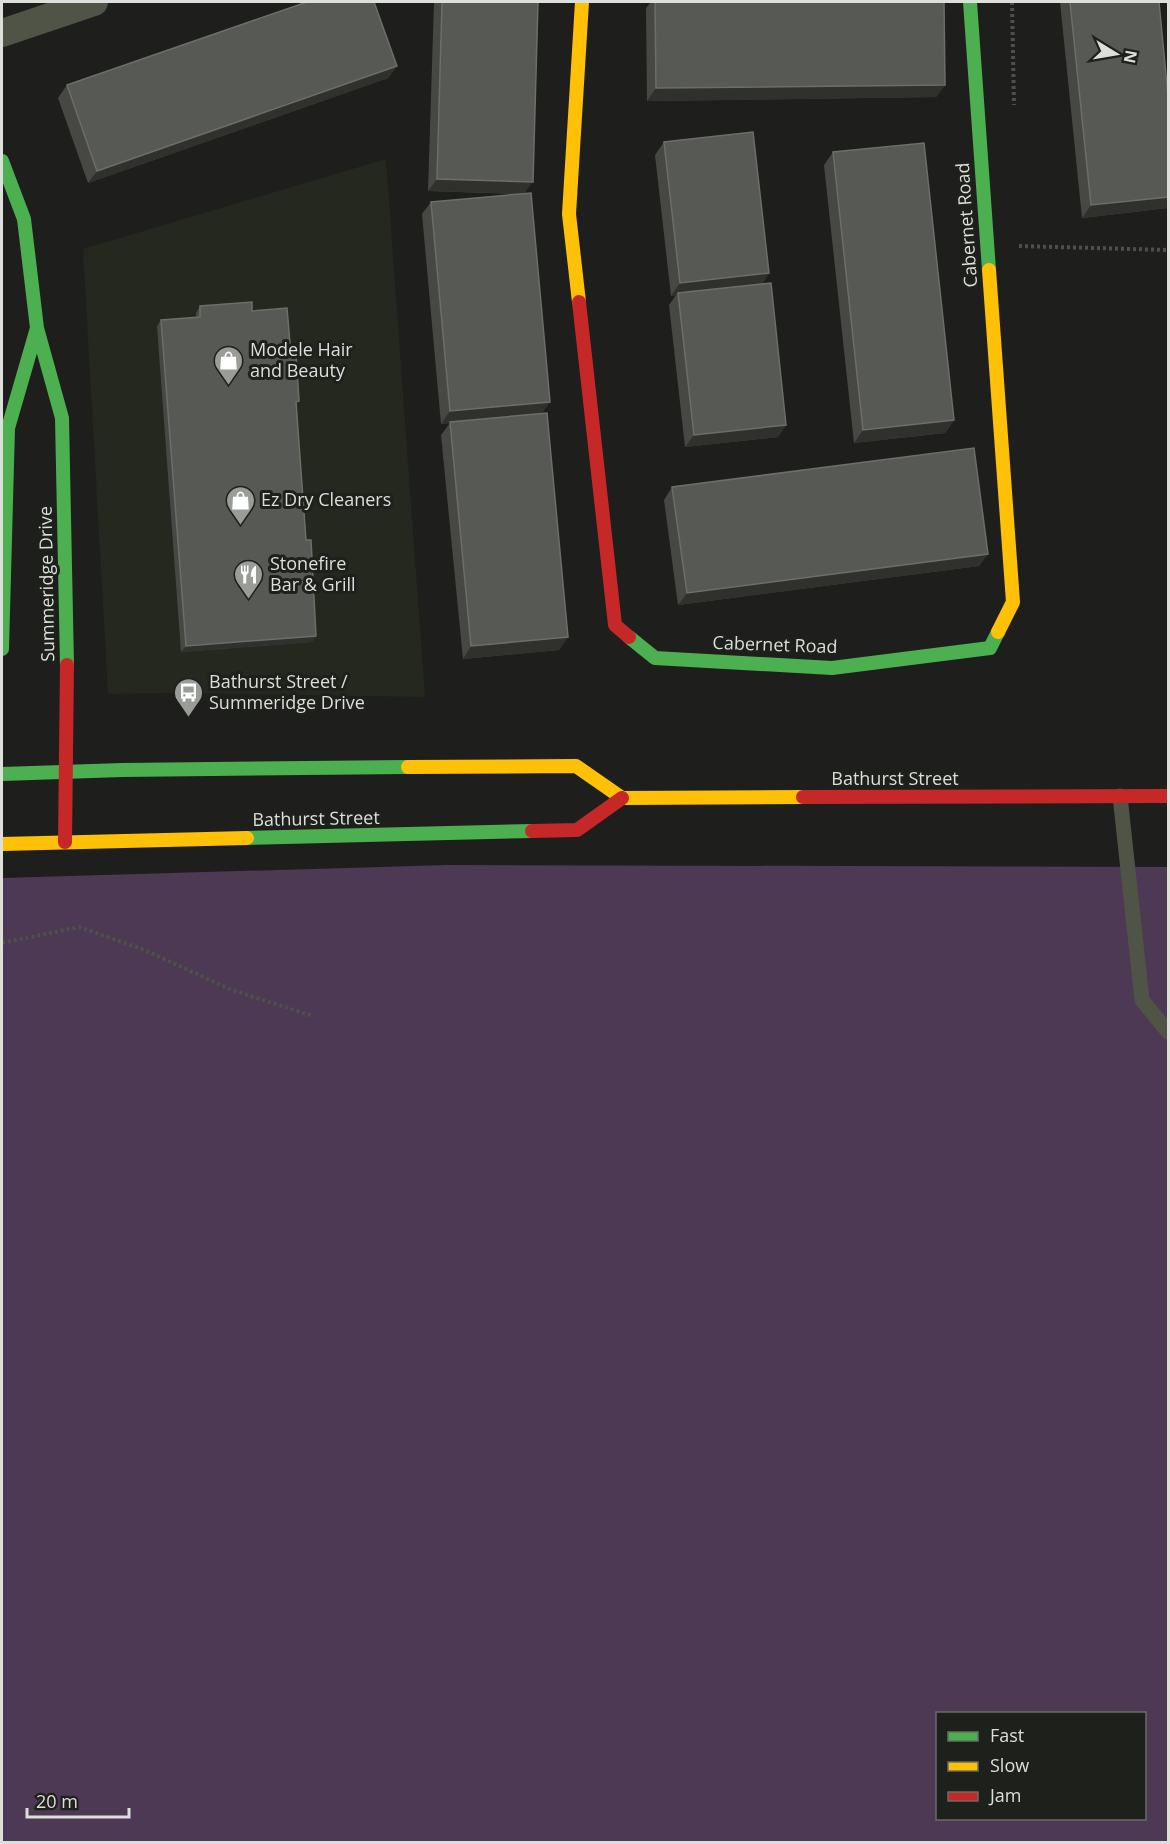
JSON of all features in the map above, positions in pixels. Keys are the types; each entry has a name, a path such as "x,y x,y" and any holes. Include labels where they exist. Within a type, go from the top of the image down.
{"street":[{"path":"2,33 94,2"},
{"name":"Cabernet Road","path":"582,2 569,214 615,626 655,658 832,668 990,648 1013,602 970,2"},
{"name":"Summeridge Drive","path":"2,161 24,219 37,328 62,418 68,712 65,842"},
{"name":"Summeridge Drive","path":"2,649 8,428 37,328"},
{"path":"2,774 122,770 576,766 622,798"},
{"name":"Bathurst Street","path":"2,844 577,830 622,798 1168,796"}],"lane":[{"path":"1120,796 1142,1000 1168,1032"}],"path":[{"path":"1012,2 1014,106"},
{"path":"1017,234 1018,246 1168,250"},
{"path":"2,943 79,927 142,949 232,990 313,1016"}],"shaded area":[{"path":"386,159 425,697 108,694 83,249"},
{"path":"448,865 1168,867 1168,1842 2,1842 2,878"}],"building":[{"path":"307,2 374,2 397,66 97,171 67,85"},
{"path":"442,2 538,2 533,182 437,179"},
{"path":"655,2 944,2 945,85 656,88"},
{"path":"1070,2 1159,2 1168,96 1168,197 1091,205"},
{"path":"753,132 769,273 680,283 664,142"},
{"path":"924,143 954,420 863,430 833,152"},
{"path":"531,193 550,402 450,411 431,202"},
{"path":"771,283 786,425 694,435 678,293"},
{"path":"252,302 252,311 287,308 291,355 296,354 299,401 296,402 306,540 311,540 316,636 186,646 161,320 200,317 200,306"},
{"path":"547,413 568,637 471,646 450,422"},
{"path":"974,448 988,554 687,593 672,487"}],"traffic: fast":[{"path":"970,2 989,270"},
{"path":"2,161 24,219 37,328 62,418 67,665"},
{"path":"2,649 8,428 37,328"},
{"path":"629,637 655,658 832,668 990,648 998,632"},
{"path":"2,774 122,770 408,767"},
{"path":"247,838 532,831"}],"traffic: slow":[{"path":"579,302 569,214 582,2"},
{"path":"989,270 1013,602 998,632"},
{"path":"408,767 576,766 622,798 803,797"},
{"path":"2,844 247,838"}],"traffic: jam":[{"path":"579,302 615,625 629,637"},
{"path":"65,842 67,665"},
{"path":"803,797 1168,796"},
{"path":"532,831 577,830 622,798"}],"place":[{"name":"Modele Hair and Beauty","path":"229,386"},
{"name":"Ez Dry Cleaners","path":"240,526"},
{"name":"Stonefire Bar & Grill","path":"249,600"},
{"name":"Bathurst Street / Summeridge Drive","path":"188,718"}]}
